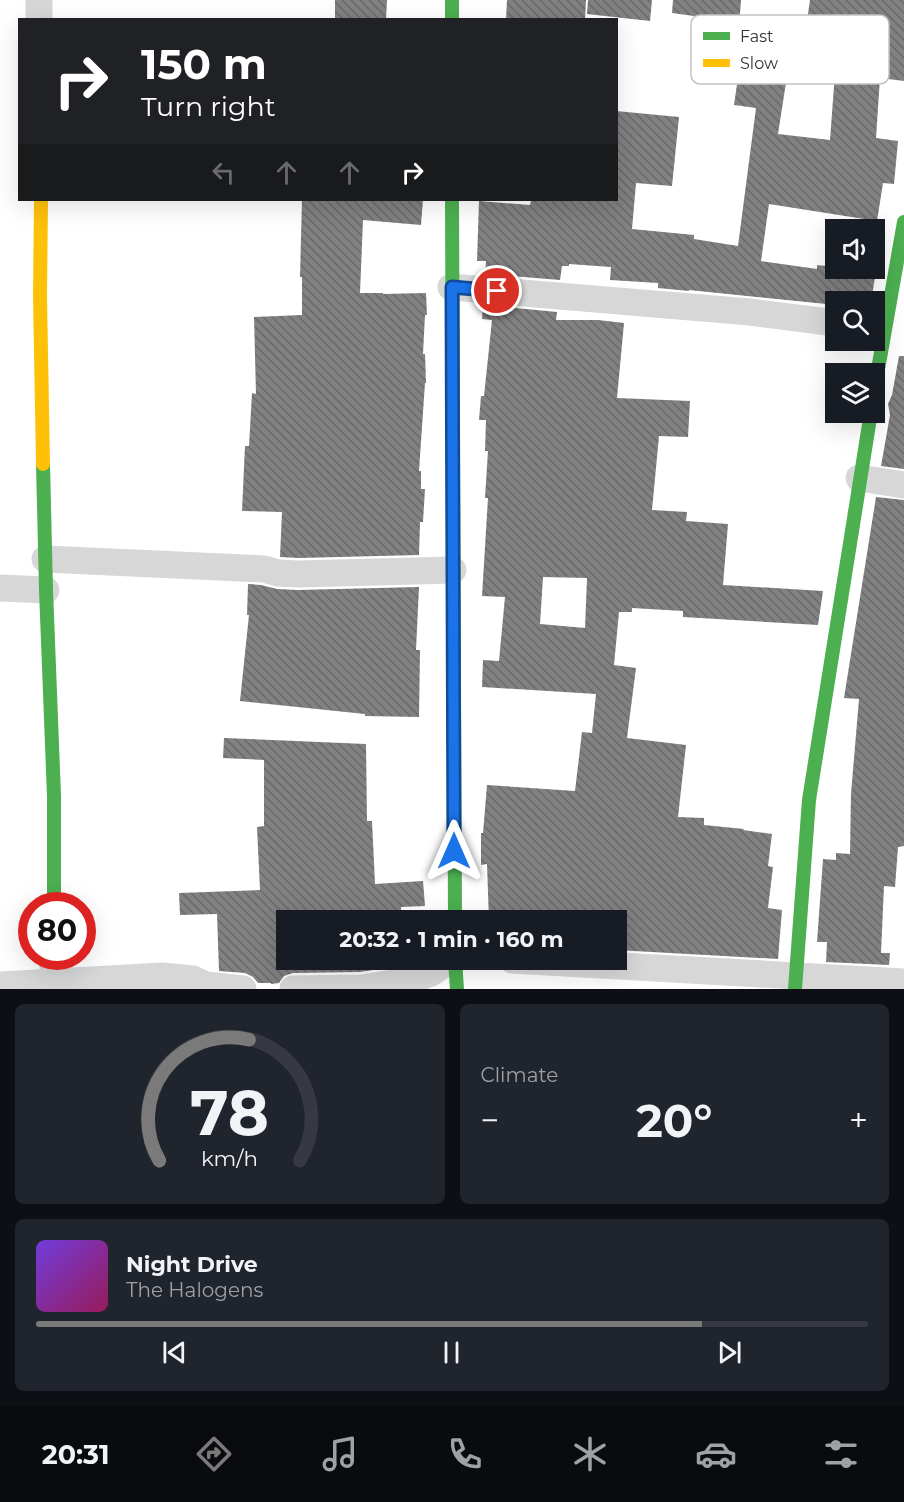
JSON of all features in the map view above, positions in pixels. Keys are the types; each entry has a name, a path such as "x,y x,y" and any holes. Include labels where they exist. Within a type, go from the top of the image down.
{"main road":[{"path":"452,0 452,18"},
{"path":"41,201 40,296 45,559 54,796 54,892"},
{"path":"452,201 455,910"},
{"path":"885,307 904,222"},
{"path":"796,983 809,800 869,423"},
{"path":"456,970 457,989"}],"street":[{"path":"39,0 39,18"},
{"path":"452,287 750,312 825,322"},
{"path":"860,478 904,485"},
{"path":"45,559 264,569 278,573 299,574 453,570"},
{"path":"0,588 46,590"},
{"path":"627,969 796,983 904,982"},
{"path":"293,989 361,988 412,980 435,970"},
{"path":"0,985 53,976 162,976 193,980 206,985 243,989"}],"building":[{"path":"335,0 387,0 386,18 335,18"},
{"path":"507,0 586,0 585,18 506,18"},
{"path":"588,0 652,0 650,21 587,14"},
{"path":"673,0 741,0 740,15 691,16 672,13"},
{"path":"810,0 904,0 904,81 889,79 889,15 808,15"},
{"path":"737,84 786,84 778,134 830,140 834,84 880,84 876,138 898,141 894,184 883,183 877,219 769,204 761,261 817,269 817,265 825,266 825,279 875,279 873,291 825,291 825,304 658,288 658,283 610,280 611,267 569,264 569,266 562,266 560,280 485,274 486,261 477,261 479,201 530,205 531,201 618,201 618,111 679,117 672,186 636,183 632,229 694,235 694,239 738,246 756,108 734,105"},
{"path":"302,201 423,201 421,225 363,220 360,293 426,293 427,315 425,315 423,354 425,354 426,383 419,471 421,471 421,489 425,489 423,522 420,522 419,555 280,557 282,512 242,511 245,446 249,446 252,393 256,394 254,317 302,315 302,277 300,277"},
{"path":"483,305 557,312 556,320 598,320 624,323 617,398 690,401 688,437 659,436 652,510 687,512 686,521 728,524 723,585 823,591 818,625 683,617 683,611 632,608 632,612 619,612 614,665 636,668 627,738 686,745 678,817 704,818 704,825 772,834 768,866 773,867 768,908 782,910 778,959 627,951 627,910 489,910 487,864 481,865 481,833 483,833 487,785 575,791 582,732 592,733 596,694 482,687 483,660 499,661 505,597 482,596 488,498 485,498 488,451 485,451 486,420 479,420 481,396 484,396 492,320 482,319","holes":["543,577 587,578 585,628 540,624"]},
{"path":"899,356 904,356 904,469 881,466 890,415 888,404 892,395"},
{"path":"876,497 904,500 904,846 898,847 895,887 884,886 881,953 890,953 889,965 826,962 827,942 817,942 823,859 836,860 836,853 850,854 851,794 859,699 844,698"},
{"path":"248,584 298,590 419,587 416,650 420,650 419,717 365,716 365,714 240,701 249,615 247,615"},
{"path":"224,738 366,744 367,821 372,821 375,884 423,881 425,906 401,907 401,910 276,910 276,970 373,970 293,973 284,976 279,983 271,984 258,983 245,973 219,971 217,914 180,915 179,893 260,890 257,827 264,826 264,760 223,758"}],"traffic: fast":[{"path":"452,0 452,18"},
{"path":"452,201 455,910"},
{"path":"879,363 904,222"},
{"path":"795,989 809,800 869,423"},
{"path":"43,464 54,796 54,892"},
{"path":"456,970 457,989"}],"traffic: slow":[{"path":"41,201 43,464"}],"route":[{"path":"454,851 452,287 497,291"}]}
